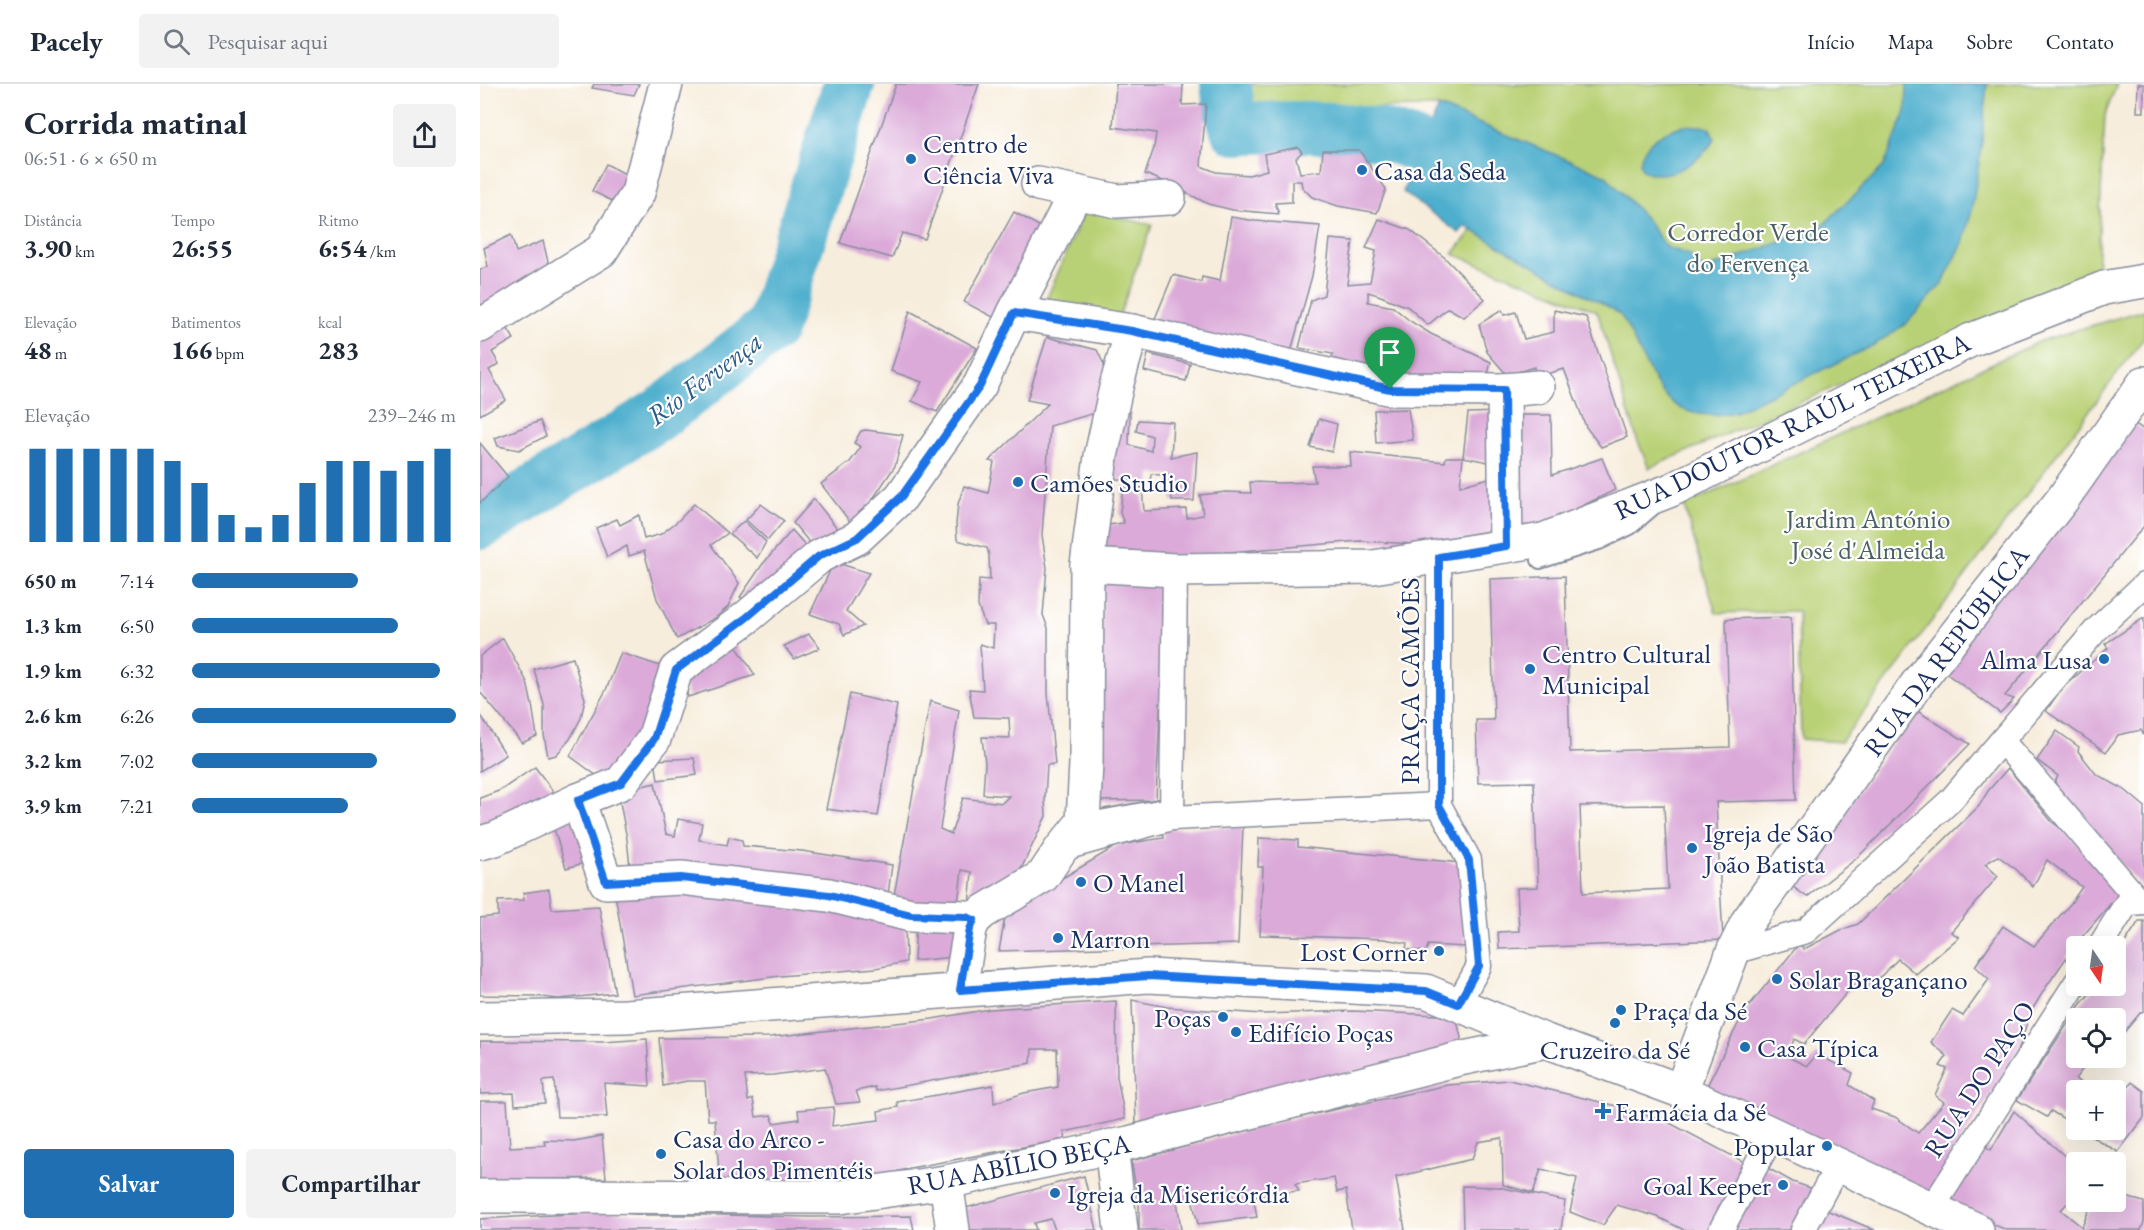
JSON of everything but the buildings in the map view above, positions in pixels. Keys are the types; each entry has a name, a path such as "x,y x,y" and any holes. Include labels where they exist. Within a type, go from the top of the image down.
{"street":[{"path":"480,326 601,251 638,193 666,84"},
{"path":"1038,184 1117,201 1169,198"},
{"path":"480,843 495,839 578,800 621,783 654,739 676,670 746,618 819,556 857,538 901,497 980,386 1014,313 1077,192"},
{"name":"RUA DOUTOR RAÚL TEIXEIRA","path":"1087,565 1175,570 1373,567 1543,540 1680,485 1971,340 2104,288 2144,281"},
{"path":"1014,313 1132,331 1390,389 1504,390 1538,387"},
{"path":"960,990 970,929 974,920 982,912 1043,876 1083,822 1086,763 1087,565 1101,456 1132,331"},
{"name":"RUA DA REPÚBLICA","path":"1733,952 1748,921 1919,681 2062,500 2144,382"},
{"path":"974,428 980,386"},
{"path":"1504,390 1506,546"},
{"name":"PRAÇA CAMÕES","path":"1439,557 1439,805"},
{"path":"1165,813 1175,570"},
{"path":"1681,1091 1733,952 1806,931 1950,801 2096,630 2144,585"},
{"path":"2002,741 2142,902"},
{"path":"578,800 606,882 681,878 829,895 911,915 966,917 974,920"},
{"path":"1061,849 1165,813 1439,805 1469,860 1479,966 1458,1004"},
{"path":"2106,936 2127,903 2142,902"},
{"path":"480,1018 626,1016 1148,976 1426,991 1546,1041 1681,1091 1977,1230"},
{"name":"RUA DO PAÇO","path":"1932,1208 2068,996"},
{"name":"RUA ABÍLIO BEÇA","path":"480,1196 840,1197 946,1182 1111,1146 1459,1059 1546,1041"},
{"path":"1721,1230 1773,1134"},
{"path":"1111,1146 1121,1230"},
{"path":"1803,1230 1838,1165"},
{"path":"946,1182 953,1230"}],"lane":[{"path":"1540,560 1599,541 1630,526 1680,485"},
{"path":"1083,822 1165,813"}],"green space":[{"name":"Corredor Verde do Fervença","path":"1247,84 2117,84 2105,115 2097,273 1649,468 1637,439 1597,311 1453,254 1538,148 1439,107 1247,109"},
{"path":"1085,210 1152,225 1119,316 1044,305"},
{"name":"Jardim António José d'Almeida","path":"2144,310 2144,338 1841,742 1801,739 1798,611 1716,613 1684,506 2043,340"}],"water":[{"path":"1213,84 1237,84 1239,102 1252,120 1258,116 1263,127 1263,136 1219,133"},
{"path":"1907,84 1987,84 1972,210 1963,243 1942,284 1907,323 1874,345 1735,412 1713,415 1680,408 1659,387 1620,315 1465,226 1459,233 1403,192 1439,107 1605,175 1647,220 1666,247 1690,255 1696,266 1706,269 1821,227 1884,166 1906,111"},
{"path":"1684,125 1709,127 1715,139 1701,155 1683,168 1663,174 1642,170 1640,163 1642,155 1650,143 1669,130"}],"waterway":[{"name":"Rio Fervença","path":"480,524 661,413 772,327 849,84"},
{"name":"Rio Fervença","path":"1226,84 1229,107 1236,129 1307,127 1378,134 1419,147 1483,179"}],"place":[{"name":"Centro de Ciência Viva","path":"911,159"},
{"name":"Casa da Seda","path":"1362,170"},
{"name":"Camões Studio","path":"1018,482"},
{"name":"Alma Lusa","path":"2104,659"},
{"name":"Centro Cultural Municipal","path":"1530,669"},
{"name":"Igreja de São João Batista","path":"1692,848"},
{"name":"O Manel","path":"1081,882"},
{"name":"Marron","path":"1058,938"},
{"name":"Lost Corner","path":"1439,951"},
{"name":"Solar Bragançano","path":"1777,979"},
{"name":"Praça da Sé","path":"1621,1010"},
{"name":"Poças","path":"1223,1017"},
{"name":"Cruzeiro da Sé","path":"1615,1023"},
{"name":"Edifício Poças","path":"1236,1032"},
{"name":"Casa Típica","path":"1745,1047"},
{"name":"Farmácia da Sé","path":"1603,1111"},
{"name":"Popular","path":"1827,1146"},
{"name":"Casa do Arco - Solar dos Pimentéis","path":"661,1154"},
{"name":"Goal Keeper","path":"1783,1185"},
{"name":"Igreja da Misericórdia","path":"1055,1193"}],"route":[{"path":"1014,313 1132,331 1390,389 1504,390 1506,546 1439,557 1439,805 1469,860 1479,966 1458,1004 1426,991 1148,976 960,990 970,929 974,920 966,917 911,915 829,895 681,878 606,882 578,800 621,783 654,739 676,670 746,618 819,556 857,538 901,497 980,386 1014,313"}]}
